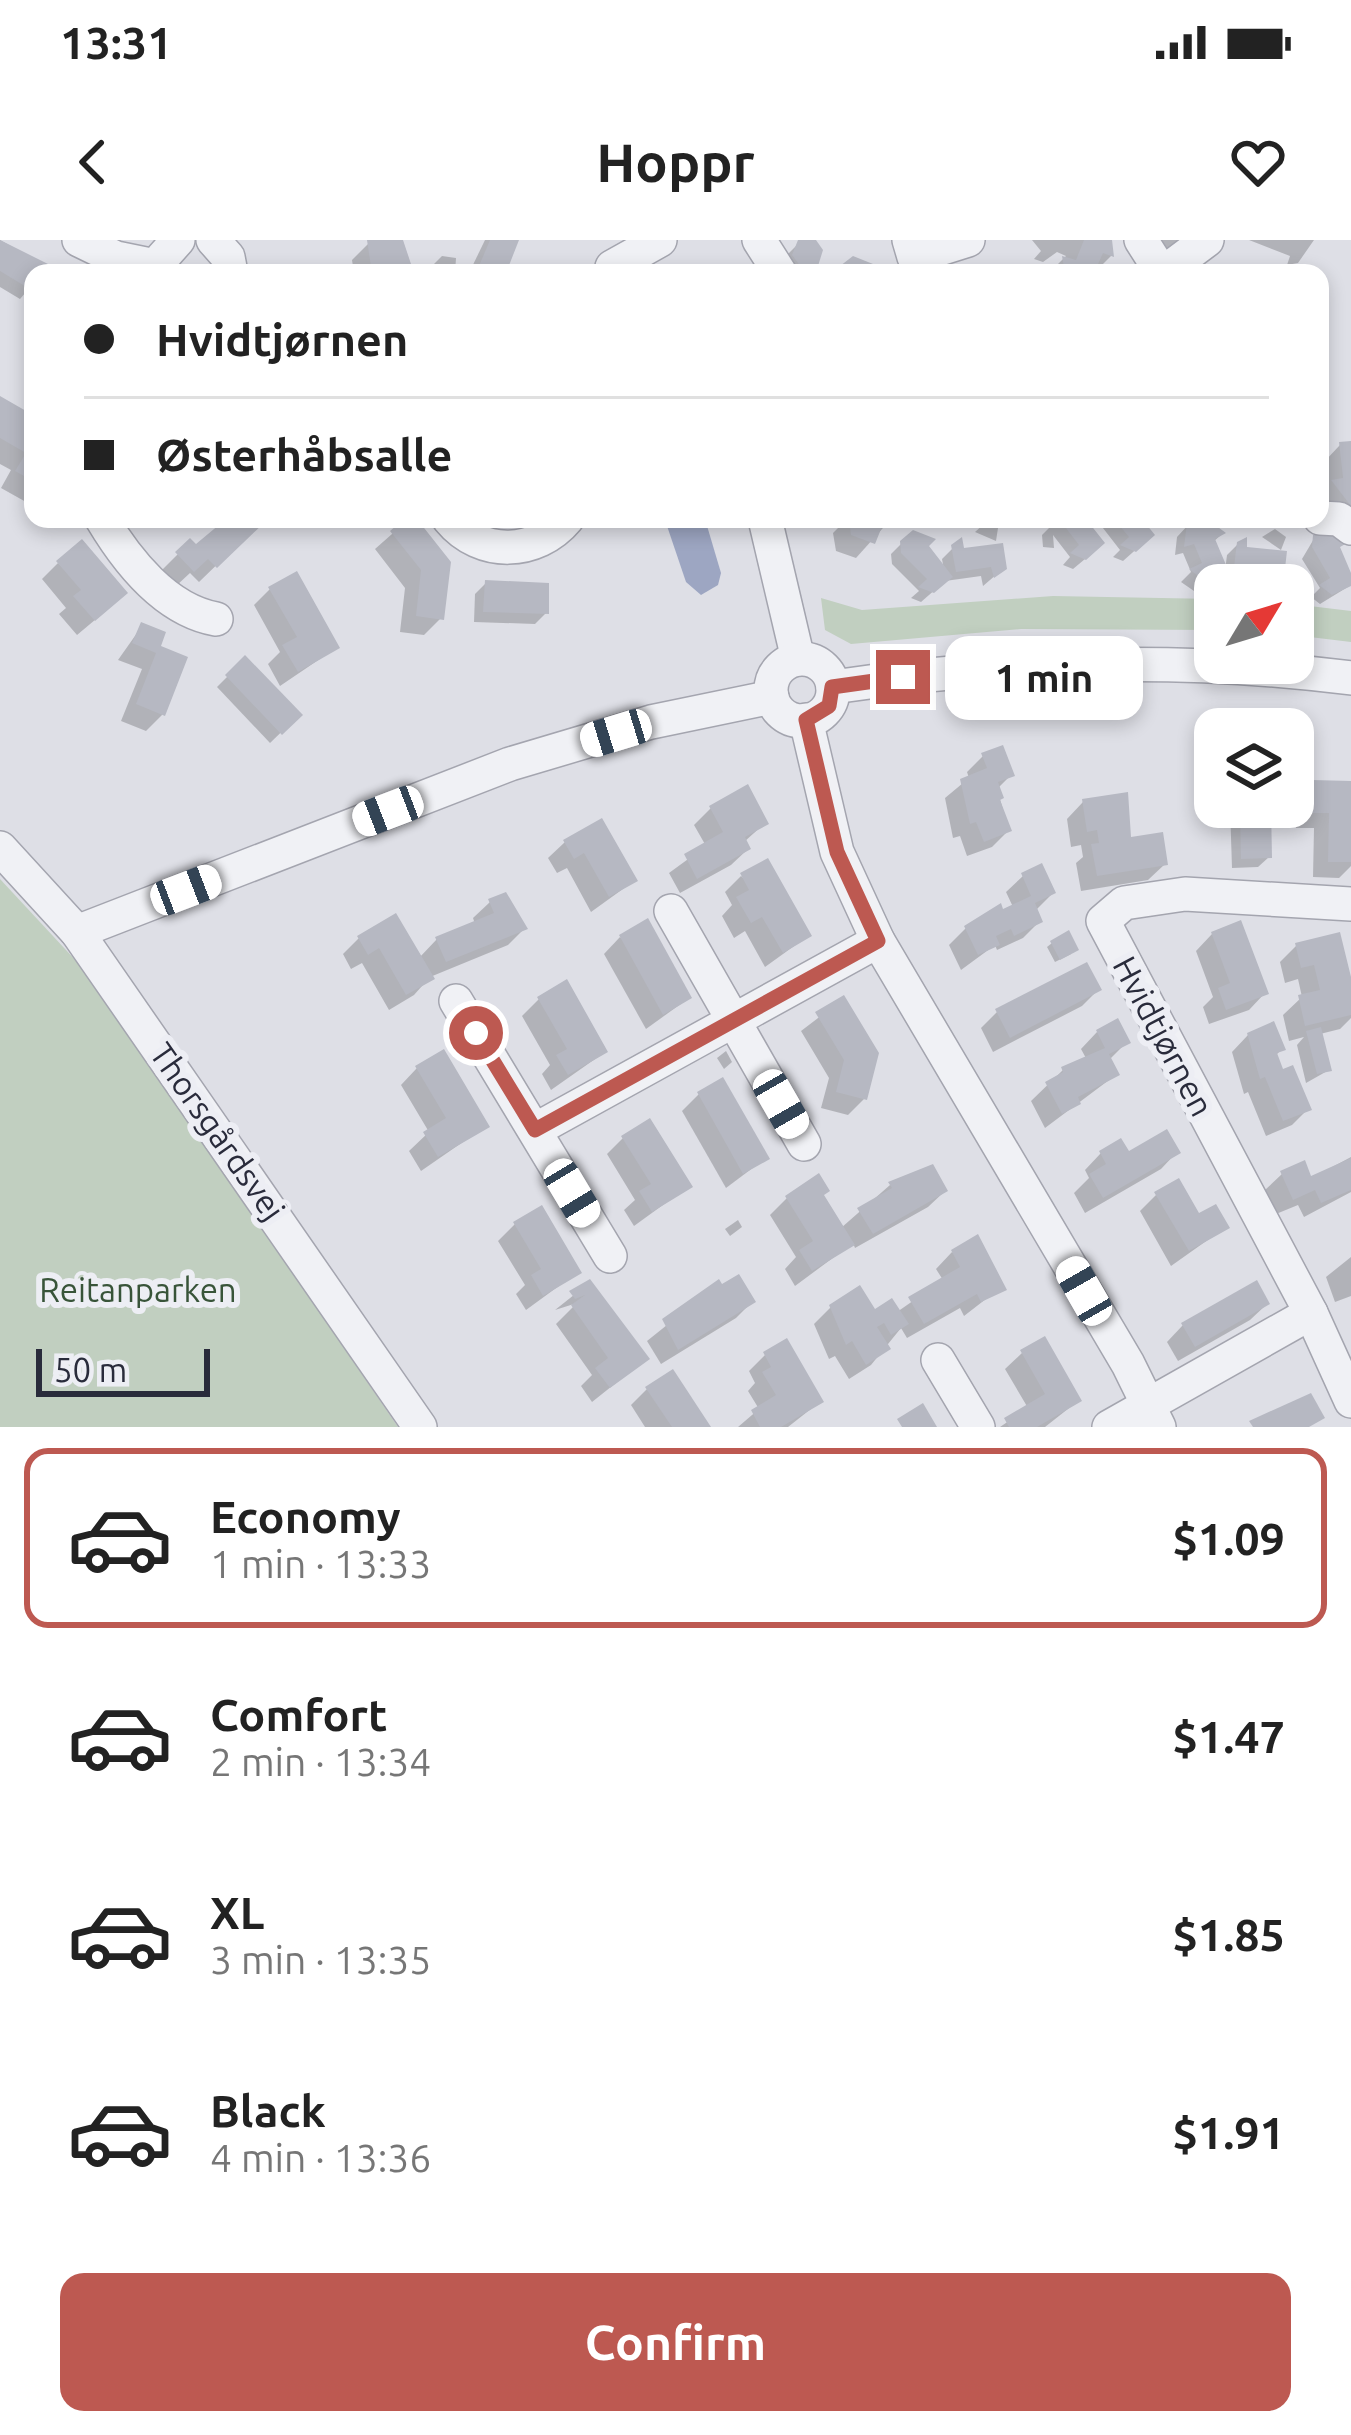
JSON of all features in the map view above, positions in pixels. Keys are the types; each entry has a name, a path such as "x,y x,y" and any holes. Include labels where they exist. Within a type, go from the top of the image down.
{"street":[{"path":"79,240 116,258 166,260"},
{"path":"609,260 660,240"},
{"path":"909,240 914,257 968,240"},
{"path":"1174,264 1207,240"},
{"path":"110,528 169,599 191,614 216,619"},
{"path":"460,528 477,541 515,548 553,537 560,528"},
{"path":"767,528 798,659"},
{"path":"798,659 820,665 832,687 829,706 806,720 781,713 772,697 779,670 798,659"},
{"path":"832,687 1049,665 1177,665 1351,678"},
{"path":"77,932 510,764 651,722 772,697"},
{"path":"806,720 837,852 878,941 1153,1416"},
{"name":"Thorsgårdsvej","path":"0,848 77,932 419,1427"},
{"name":"Hvidtjørnen","path":"1351,904 1185,894 1124,903 1103,921 1311,1313 1351,1401"},
{"path":"671,911 804,1144"},
{"path":"535,1130 878,941"},
{"path":"456,1000 610,1256"},
{"path":"1109,1427 1153,1416 1311,1313"},
{"path":"938,1360 978,1427"}],"green space":[{"path":"1053,596 1194,599 1194,630 1021,629 851,644 825,630 821,598 862,610"},
{"path":"1314,607 1351,611 1351,642 1314,638"},
{"name":"Reitanparken","path":"0,879 92,978 398,1427 0,1427"}],"water":[{"path":"668,528 708,528 721,573 718,585 701,595 686,582"}],"building":[{"path":"0,240 48,264 24,264 24,286 0,271"},
{"path":"367,240 403,240 411,264 371,264"},
{"path":"490,240 519,240 510,264 480,264"},
{"path":"798,240 816,240 823,250 819,264 799,264 792,255"},
{"path":"1084,240 1112,240 1114,257 1103,253 1098,264 1063,264 1062,256 1076,260"},
{"path":"853,256 873,264 843,264"},
{"path":"0,396 24,410 24,452 0,438"},
{"path":"1351,441 1351,506 1331,480 1343,478 1339,442"},
{"path":"215,528 259,528 217,568 208,559 194,572 175,552 190,538 196,544"},
{"path":"424,528 451,562 444,620 416,616 421,570 390,531"},
{"path":"850,528 881,528 875,544 851,535"},
{"path":"1066,528 1093,528 1105,543 1086,560 1070,553 1079,545"},
{"path":"1122,528 1149,528 1155,535 1136,552 1120,545 1129,537"},
{"path":"1186,528 1219,528 1226,533 1215,539 1226,564 1200,564 1194,544 1184,547"},
{"path":"1329,528 1349,542 1340,547 1351,573 1351,586 1332,595 1319,585 1330,578 1312,547 1313,535"},
{"path":"913,530 936,539 929,546 953,577 934,593 918,587 927,579 901,553 900,541"},
{"path":"962,537 964,548 1003,543 1007,569 994,578 991,567 956,572 951,545"},
{"path":"1247,537 1247,547 1287,551 1286,564 1234,564 1237,542"},
{"path":"82,539 128,593 95,621 73,596 81,590 56,561"},
{"path":"297,571 340,648 298,672 282,645 297,637 268,587"},
{"path":"485,580 549,583 549,614 483,612"},
{"path":"141,622 166,632 161,646 188,657 165,716 136,704 156,653 132,643"},
{"path":"245,655 303,715 282,735 225,675"},
{"path":"1003,745 1015,776 998,782 1012,831 984,842 976,822 970,824 960,779 987,768 981,753"},
{"path":"1314,780 1351,781 1351,862 1328,862 1329,813 1314,813"},
{"path":"748,784 769,824 745,837 751,849 697,879 684,854 723,832 709,806"},
{"path":"1128,792 1131,837 1163,832 1168,865 1097,876 1091,844 1099,843 1097,830 1087,832 1082,799"},
{"path":"602,818 638,881 609,897 584,853 574,859 563,840"},
{"path":"1240,828 1271,828 1272,858 1241,859"},
{"path":"768,858 812,936 783,953 762,917 751,923 736,897 749,890 740,873"},
{"path":"1042,863 1056,893 1035,903 1043,922 1014,936 1011,929 996,936 1000,945 978,955 964,926 1001,903 1003,909 1031,896 1021,873"},
{"path":"506,892 528,929 446,962 435,937 494,913 488,899"},
{"path":"396,913 435,979 406,995 379,948 368,955 357,936"},
{"path":"648,918 692,998 663,1015 619,935"},
{"path":"1241,920 1269,994 1226,1010 1218,988 1230,983 1211,932"},
{"path":"1069,930 1079,950 1060,960 1050,941"},
{"path":"1340,932 1351,977 1351,1015 1305,1026 1298,995 1320,990 1314,965 1301,968 1295,943"},
{"path":"1087,962 1102,990 1010,1038 995,1009"},
{"path":"567,979 608,1052 568,1075 556,1055 567,1049 537,997"},
{"path":"844,995 879,1053 867,1100 836,1092 844,1060 815,1012"},
{"path":"1118,1018 1131,1043 1109,1054 1120,1075 1078,1097 1081,1104 1062,1114 1045,1082 1063,1072 1061,1067 1105,1048 1096,1030"},
{"path":"1274,1021 1286,1050 1277,1053 1283,1069 1293,1065 1312,1110 1283,1121 1265,1077 1260,1079 1247,1033"},
{"path":"1321,1027 1332,1071 1317,1074 1306,1031"},
{"path":"444,1049 490,1127 438,1157 423,1132 446,1118 415,1066"},
{"path":"723,1077 770,1159 743,1174 697,1092"},
{"path":"650,1118 693,1187 652,1212 639,1191 651,1184 621,1136"},
{"path":"1167,1129 1181,1153 1103,1198 1089,1174 1106,1164 1099,1151 1121,1138 1129,1151"},
{"path":"1351,1158 1351,1190 1321,1203 1315,1190 1293,1200 1280,1171 1305,1160 1311,1176"},
{"path":"933,1164 948,1191 873,1234 857,1208 892,1188 888,1182"},
{"path":"819,1173 830,1191 824,1195 855,1245 812,1271 799,1250 813,1241 785,1196"},
{"path":"1179,1178 1199,1213 1216,1204 1230,1228 1189,1251 1154,1192"},
{"path":"542,1205 582,1273 543,1296 531,1275 541,1269 513,1222"},
{"path":"978,1234 1007,1290 981,1302 977,1294 924,1324 908,1297 960,1267 951,1250"},
{"path":"739,1274 756,1302 678,1350 662,1319 719,1279 722,1284"},
{"path":"590,1279 650,1359 610,1388 595,1368 608,1358 571,1305 585,1295 575,1299 569,1291"},
{"path":"1257,1280 1270,1304 1195,1347 1181,1323"},
{"path":"860,1285 875,1309 892,1298 909,1324 891,1335 884,1323 877,1327 891,1349 866,1365 852,1341 846,1345 829,1305"},
{"path":"1045,1336 1082,1401 1037,1427 1009,1427 1004,1418 1045,1394 1020,1350"},
{"path":"787,1338 824,1402 781,1427 760,1427 751,1410 776,1395 762,1372 771,1367 763,1352"},
{"path":"673,1369 711,1427 672,1427 645,1387"},
{"path":"1311,1393 1325,1418 1309,1427 1253,1427 1249,1421"},
{"path":"923,1403 937,1427 902,1427 897,1419"}],"route":[{"path":"476,1033 535,1130 878,941 837,852 806,720 829,706 832,687 903,677"}]}
